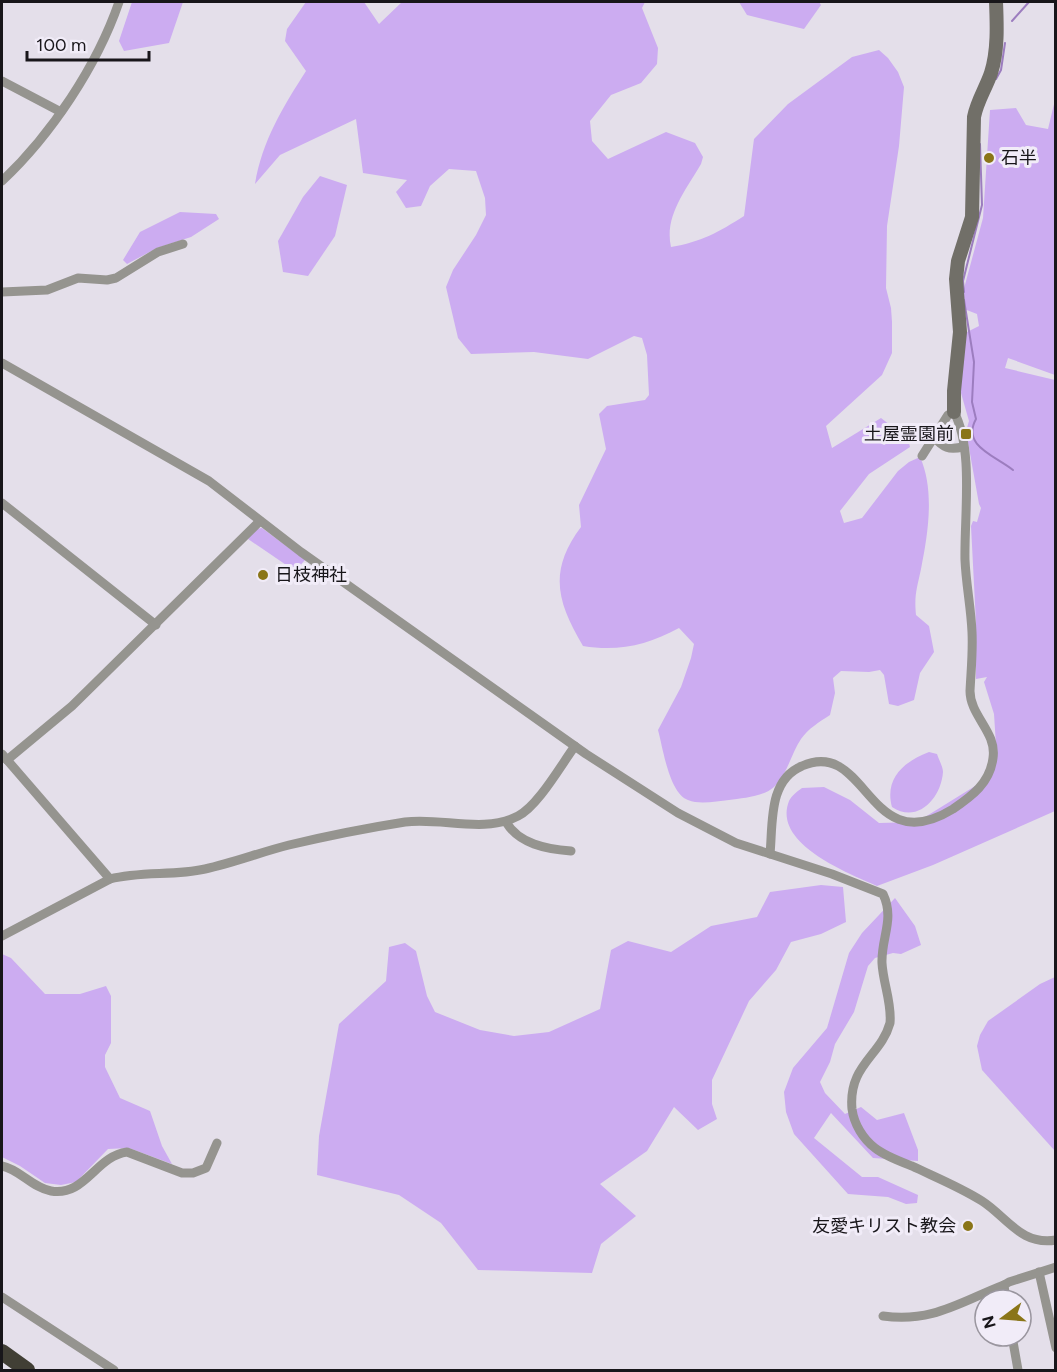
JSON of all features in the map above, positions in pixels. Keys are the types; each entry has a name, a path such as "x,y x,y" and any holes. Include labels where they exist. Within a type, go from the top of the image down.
{"highway":[{"path":"2,1353 22,1371"},
{"path":"2,1353 27,1371"}],"street":[{"path":"2,181 61,112 88,68 119,2"},
{"path":"770,854 774,804 779,788 792,772 806,764 823,762 838,766 858,781 883,812 898,820 910,822 931,819 952,809 980,789 992,766 994,747 970,694 972,631 965,560 967,509 963,447 958,420 954,412 954,391 960,332 956,279 958,261 972,217 974,117 992,71 997,35 996,2"},
{"path":"2,81 61,112"},
{"path":"2,292 47,290 78,278 107,280 116,278 158,252 183,244"},
{"path":"2,363 209,481 260,521 575,746 678,813 736,843 865,885 883,894 888,906 882,962 890,1023 888,1032 859,1071 855,1084 852,1110 860,1132 880,1151 984,1202 1026,1237 1036,1240 1056,1240"},
{"path":"922,456 948,415 954,412"},
{"path":"934,437 940,446 948,449 963,447"},
{"path":"2,503 156,625"},
{"path":"110,879 4,757 72,706 260,521"},
{"path":"2,936 110,879 122,876 187,873 289,845 404,822 424,820 490,825 506,822 521,815 534,804 575,746"},
{"path":"506,822 512,832 525,842 571,851"},
{"path":"2,1166 46,1190 64,1191 81,1185 109,1158 127,1152 183,1173 193,1173 206,1168 217,1143"},
{"path":"883,1316 896,1318 934,1314 1009,1282 1056,1267"},
{"path":"1039,1272 1056,1348"},
{"path":"2,1297 114,1371"},
{"path":"1014,1348 1018,1371"}],"shaded area":[{"path":"132,2 183,2 169,43 124,51 119,41"},
{"path":"306,2 364,2 379,24 402,2 645,2 642,8 658,48 657,64 641,83 611,95 590,121 592,141 608,159 666,132 695,143 703,157 673,214 671,247 709,236 744,216 754,139 788,104 852,57 879,50 888,58 898,72 904,87 899,146 887,226 886,288 891,308 892,353 882,375 826,426 832,448 881,418 908,439 910,447 869,474 840,511 844,523 862,518 898,471 909,462 920,457 925,470 929,512 915,608 916,615 929,626 934,652 920,673 914,700 898,706 889,704 884,675 880,670 841,671 833,678 835,693 830,715 804,735 782,777 774,787 752,796 714,802 693,801 681,796 671,780 658,730 681,687 694,644 679,628 656,639 632,646 596,648 583,646 567,615 560,587 560,572 564,558 581,527 579,505 606,449 599,414 607,406 645,400 649,395 647,355 642,338 634,336 588,359 534,352 471,354 458,338 446,287 453,270 486,215 485,198 476,171 449,169 430,186 421,206 406,208 396,192 407,180 363,173 356,119 280,155 255,184 268,139 306,71 285,41 287,29"},
{"path":"739,2 819,2 821,5 804,29 747,15"},
{"path":"1055,100 1055,375 1008,358 1005,368 1055,380 1055,811 933,865 877,886 832,865 802,843 792,831 787,816 789,801 802,788 824,787 850,800 879,823 917,822 988,778 996,745 994,714 984,682 987,677 976,679 976,623 971,526 973,521 977,522 981,508 966,431 969,421 961,393 959,336 979,326 977,314 959,307 983,218 990,110 1016,108 1026,125 1048,129"},
{"path":"320,176 347,185 335,236 308,276 283,272 278,241 303,197"},
{"path":"180,212 216,214 219,219 191,237 157,248 127,264 123,260 140,232"},
{"path":"262,528 305,560 295,571 248,539 255,529"},
{"path":"929,752 937,754 943,772 938,791 933,799 919,811 910,813 892,807 891,787 898,772 912,760"},
{"path":"821,885 843,887 846,922 821,934 791,942 776,970 749,1001 712,1080 712,1104 717,1119 698,1130 674,1107 647,1151 600,1184 636,1216 601,1244 592,1273 478,1270 441,1223 399,1195 317,1175 319,1136 339,1024 386,981 389,947 405,943 416,951 427,996 435,1012 480,1030 514,1036 549,1032 600,1009 611,950 628,941 671,952 711,926 757,917 770,892"},
{"path":"895,898 915,926 921,945 901,954 893,953 875,958 868,966 854,1012 835,1044 830,1062 820,1082 825,1093 845,1114 861,1107 877,1120 904,1113 918,1150 918,1161 873,1158 831,1113 814,1138 862,1177 878,1177 918,1195 917,1203 906,1204 888,1197 848,1194 794,1134 786,1112 784,1092 793,1068 827,1028 849,953 862,933"},
{"path":"2,954 11,958 45,994 80,994 106,986 111,996 111,1043 105,1055 105,1067 120,1098 150,1111 162,1146 172,1164 129,1148 108,1149 76,1182 61,1185 45,1183 2,1157"},
{"path":"1055,977 1055,1151 982,1070 977,1046 988,1021 1040,984"}],"waterway":[{"path":"1012,21 1029,2"},
{"path":"996,79 1001,70 1005,43"},
{"path":"964,292 963,281 982,205 980,144"},
{"path":"964,300 974,362 972,402 976,419 973,436 982,449 1013,470"}],"place":[{"name":"石半","path":"989,158"},
{"name":"土屋霊園前","path":"966,434"},
{"name":"日枝神社","path":"263,575"},
{"name":"友愛キリスト教会","path":"968,1226"}]}
